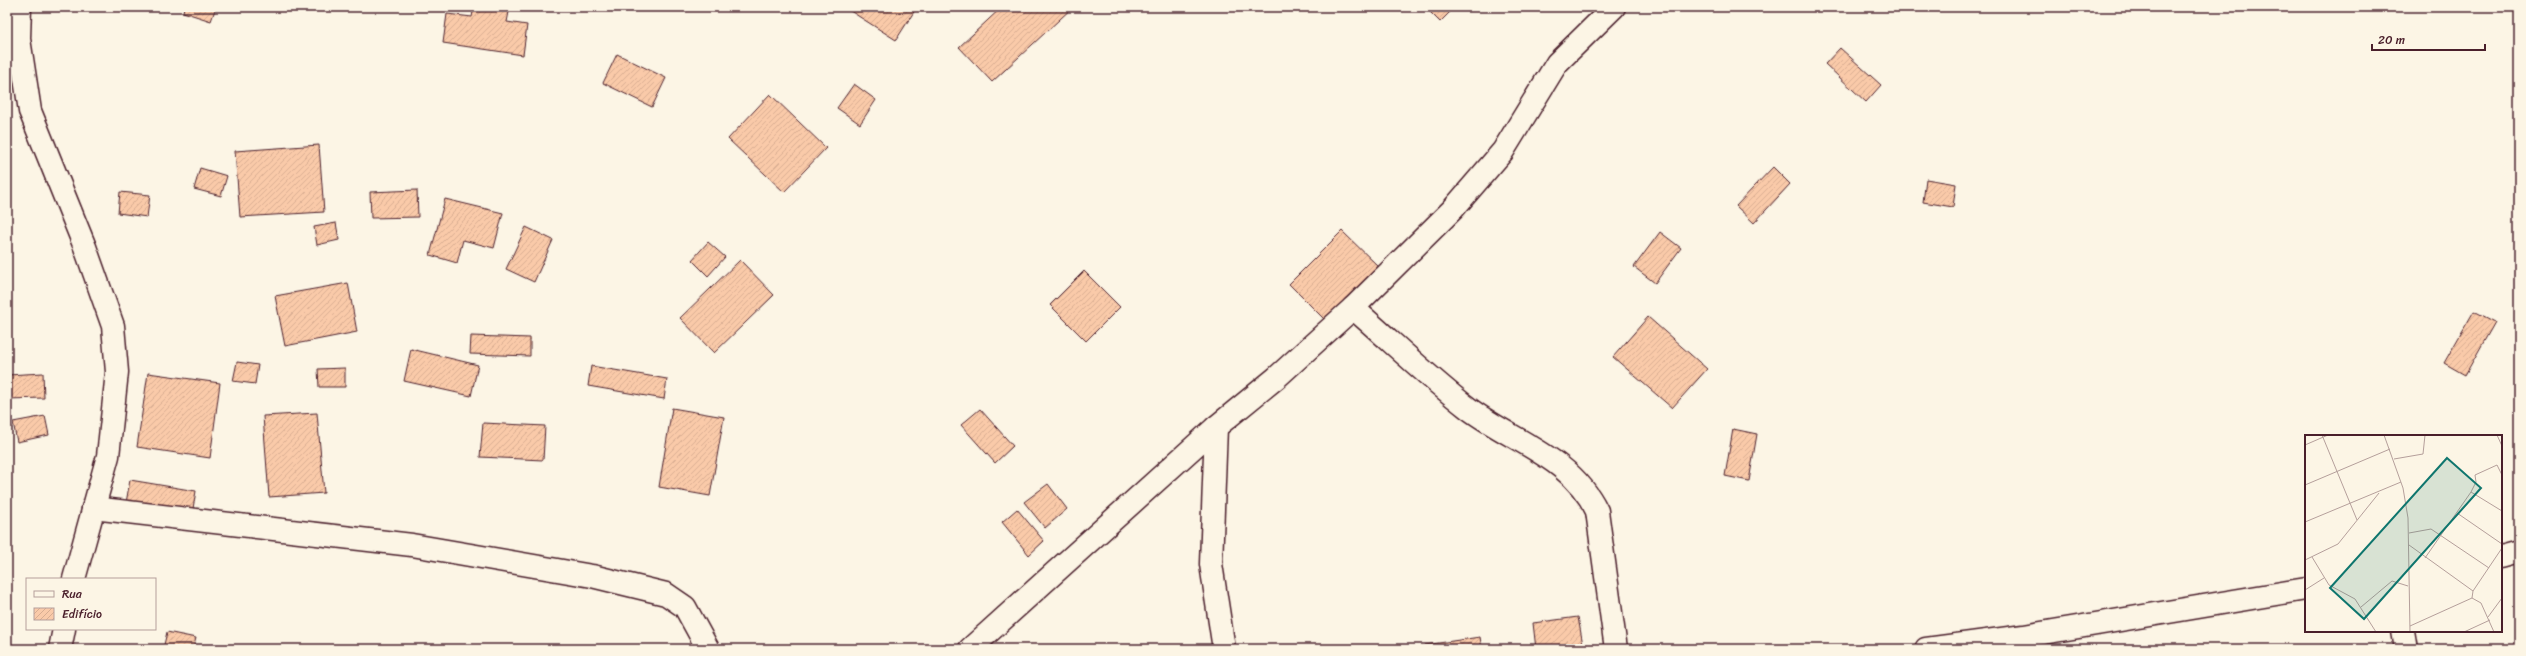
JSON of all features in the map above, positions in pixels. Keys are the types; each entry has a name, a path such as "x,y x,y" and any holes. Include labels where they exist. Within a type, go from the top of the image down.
{"street":[{"path":"20,7 19,38 30,111 85,247 113,326 117,372 108,456 74,578"},
{"path":"970,649 1216,427 1276,378 1353,308 1453,209 1503,151 1557,63 1614,7"},
{"path":"1353,308 1469,408 1567,469 1590,495 1597,511 1616,649"},
{"path":"1216,427 1212,564 1224,649"},
{"path":"93,508 412,545 592,576 666,594 685,607 708,649"},
{"path":"2502,557 2519,552"},
{"path":"1926,649 2025,643 2305,590"},
{"path":"60,649 64,630"},
{"path":"2403,632 2406,649"}],"building":[{"path":"184,7 216,7 211,21 183,12"},
{"path":"474,7 510,7 507,22 527,25 523,55 443,43 447,14 472,17"},
{"path":"844,7 917,7 896,40"},
{"path":"1002,7 1073,7 992,82 959,47"},
{"path":"1425,7 1455,7 1440,22"},
{"path":"1840,48 1881,85 1866,102 1825,64"},
{"path":"617,54 666,78 652,107 603,83"},
{"path":"854,84 876,100 860,124 837,108"},
{"path":"770,94 826,148 784,192 728,139"},
{"path":"319,145 324,212 240,217 235,151"},
{"path":"1773,167 1790,184 1754,223 1736,206"},
{"path":"200,168 227,176 221,196 194,189"},
{"path":"1926,179 1956,184 1953,207 1923,202"},
{"path":"417,190 418,217 371,218 370,192"},
{"path":"120,192 150,195 147,217 118,213"},
{"path":"445,199 503,213 494,248 463,240 457,263 430,255"},
{"path":"336,223 339,240 317,245 314,227"},
{"path":"526,227 553,240 534,282 506,269"},
{"path":"1342,231 1379,267 1326,321 1289,284"},
{"path":"1660,232 1681,248 1655,283 1634,267"},
{"path":"708,242 725,257 708,276 692,260"},
{"path":"740,260 774,295 714,353 680,318"},
{"path":"1084,271 1120,307 1086,341 1050,305"},
{"path":"348,283 357,332 285,346 275,296"},
{"path":"2474,311 2495,322 2465,375 2444,363"},
{"path":"1648,317 1707,369 1672,408 1613,357"},
{"path":"471,336 530,338 530,356 470,354"},
{"path":"411,349 478,365 471,396 404,381"},
{"path":"237,362 258,365 255,384 233,381"},
{"path":"591,366 667,379 664,399 588,386"},
{"path":"345,368 345,387 319,387 318,369"},
{"path":"43,373 44,398 7,399 7,375"},
{"path":"148,373 220,383 210,458 137,447"},
{"path":"672,408 724,417 710,496 659,487"},
{"path":"980,409 1013,446 995,463 961,425"},
{"path":"317,413 324,493 269,497 263,416"},
{"path":"45,416 49,435 17,442 13,422"},
{"path":"483,423 545,426 543,460 480,457"},
{"path":"1733,429 1757,434 1749,481 1725,476"},
{"path":"130,480 196,491 192,514 126,503"},
{"path":"1048,484 1067,509 1045,528 1024,502"},
{"path":"1017,509 1044,541 1029,555 1002,522"},
{"path":"1578,617 1583,645 1536,649 1533,623"},
{"path":"167,632 196,638 193,649 163,649"},
{"path":"1480,637 1482,649 1426,649 1425,645"}]}
